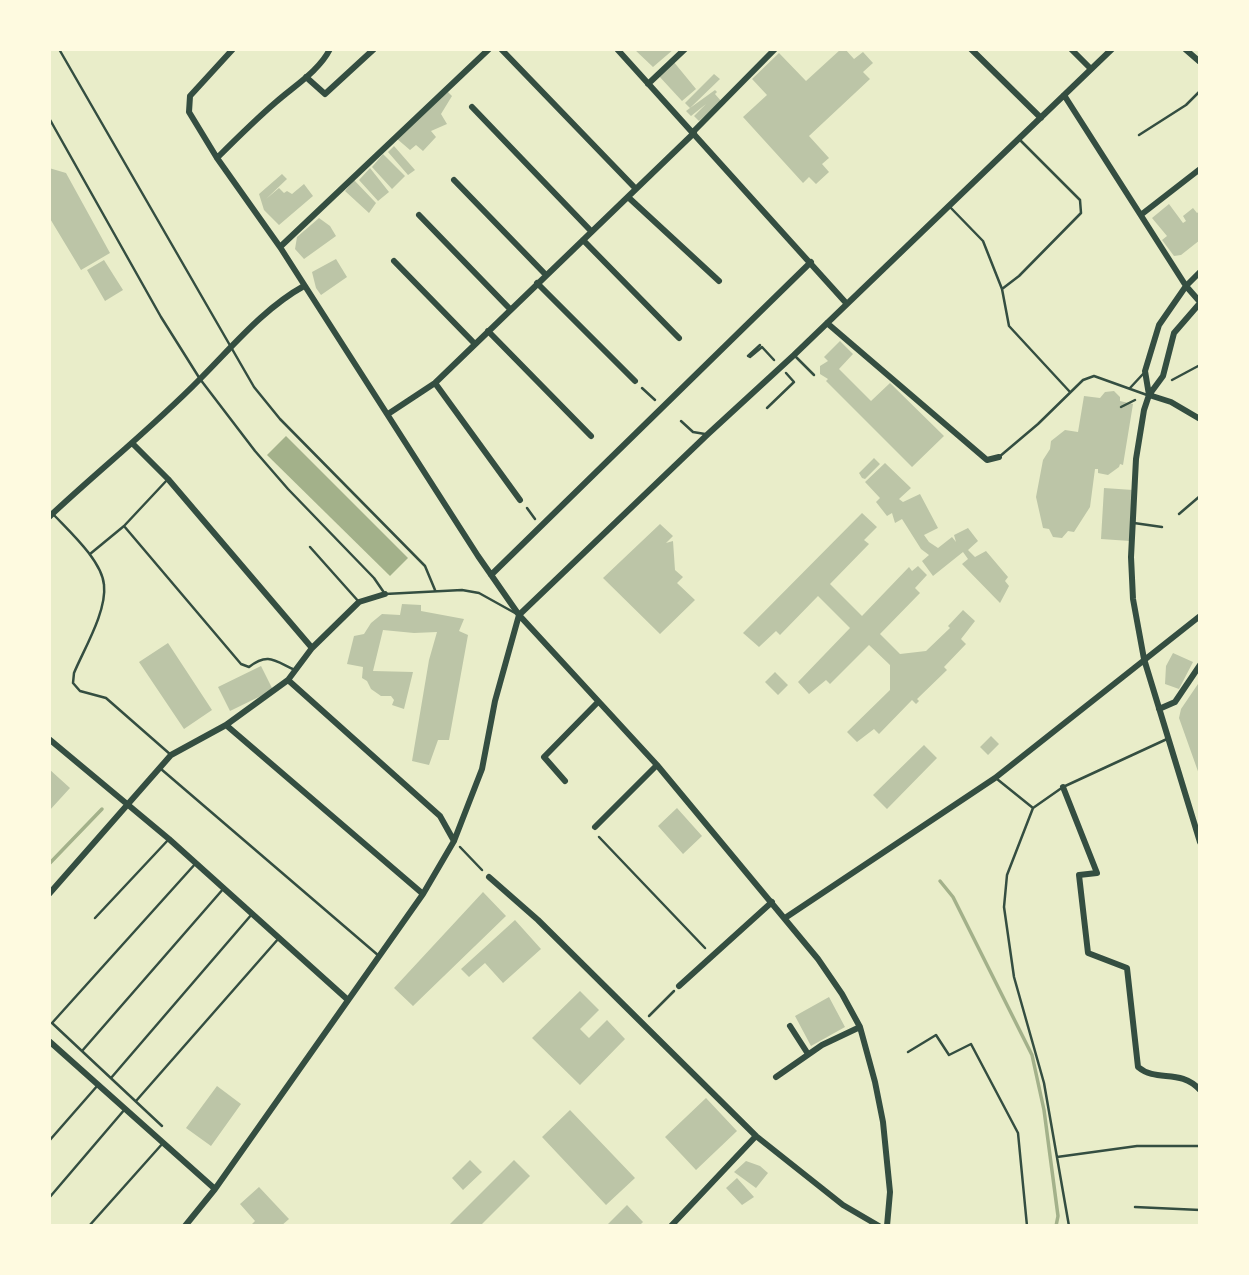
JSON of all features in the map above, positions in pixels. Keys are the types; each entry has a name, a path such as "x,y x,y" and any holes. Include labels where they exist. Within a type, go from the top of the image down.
{"street":[{"path":"217,158 306,77 330,49"},
{"path":"306,77 325,94 374,49"},
{"path":"280,247 489,49"},
{"path":"501,49 636,189"},
{"path":"617,49 847,304"},
{"path":"648,84 685,49"},
{"path":"388,414 435,383 628,197 775,49"},
{"path":"971,49 1041,118"},
{"path":"1071,49 1091,69"},
{"path":"185,1226 215,1189 423,894 454,841 482,769 495,701 519,615 1112,49"},
{"path":"1185,49 1200,62"},
{"path":"231,50 190,96 189,112 217,158 280,247 519,615 657,765 785,918 842,994 860,1027 883,1122 890,1192 887,1226"},
{"path":"1064,95 1186,286 1200,302 1174,333 1163,376 1149,395 1144,410 1136,459 1131,523 1133,599 1144,659 1200,842"},
{"path":"472,107 592,231"},
{"path":"1142,214 1200,169"},
{"path":"454,180 546,275"},
{"path":"628,197 719,281"},
{"path":"419,215 510,309"},
{"path":"583,240 679,338"},
{"path":"394,261 475,344"},
{"path":"491,575 811,262"},
{"path":"1149,395 1145,371 1159,325 1186,286 1200,272"},
{"path":"537,283 635,381"},
{"path":"51,516 200,379 230,346 289,295 304,286"},
{"path":"827,323 987,460 999,457"},
{"path":"488,331 591,436"},
{"path":"435,383 520,500"},
{"path":"1149,395 1199,416"},
{"path":"132,443 168,479 312,648"},
{"path":"49,894 171,755 226,725 288,680 312,648 359,602 385,594"},
{"path":"785,918 995,778 1200,616"},
{"path":"1159,709 1175,702 1200,665"},
{"path":"288,680 440,816 454,841"},
{"path":"565,781 544,757 598,702"},
{"path":"226,725 423,894"},
{"path":"49,739 169,839 348,1000"},
{"path":"595,827 657,765"},
{"path":"1063,787 1097,873 1079,875 1088,953 1127,968 1138,1067 1145,1072 1190,1079 1200,1090"},
{"path":"489,877 538,920 756,1136 843,1205 879,1226"},
{"path":"679,986 772,902"},
{"path":"790,1026 808,1054"},
{"path":"776,1077 808,1054 860,1027"},
{"path":"49,1041 215,1189"},
{"path":"671,1226 756,1136"}],"lane":[{"path":"59,49 254,387 280,419 425,566 435,590"},
{"path":"1139,135 1186,105 1200,91"},
{"path":"49,118 161,317 200,379 255,452 374,578 385,594 462,590 479,593 519,615"},
{"path":"1002,289 1019,276 1081,213 1080,200 1019,139"},
{"path":"948,206 983,241 1002,289 1009,326 1070,392"},
{"path":"794,355 814,375"},
{"path":"1130,388 1145,371"},
{"path":"999,457 1083,380 1094,376 1149,395"},
{"path":"681,421 693,432 708,434"},
{"path":"90,554 124,526 168,479"},
{"path":"1179,514 1200,496"},
{"path":"51,516 90,554 104,584 100,612 74,673 73,683 80,691 106,698 171,755"},
{"path":"1131,523 1162,527"},
{"path":"124,526 241,664 248,667 266,657 295,670"},
{"path":"310,547 359,602"},
{"path":"1069,1226 1044,1083 1014,977 1004,908 1006,876 1033,808 1063,787 1167,739"},
{"path":"159,767 379,956"},
{"path":"995,778 1033,808"},
{"path":"95,918 169,839"},
{"path":"162,1126 52,1023 196,863"},
{"path":"82,1051 224,888"},
{"path":"111,1078 252,914"},
{"path":"136,1101 279,938"},
{"path":"908,1052 936,1035 949,1055 971,1044 1018,1133 1027,1226"},
{"path":"49,1140 98,1085"},
{"path":"49,1198 125,1109"},
{"path":"89,1226 163,1143"},
{"path":"1057,1157 1137,1146 1200,1146"},
{"path":"1135,1207 1200,1210"}],"path":[{"path":"635,381 663,407"},
{"path":"767,408 794,382"},
{"path":"520,500 540,526"},
{"path":"595,827 598,836 712,956"},
{"path":"454,841 489,877"},
{"path":"640,1023 679,986"}],"shaded area":[{"path":"286,436 408,558 390,576 267,455"}],"building":[{"path":"634,49 674,49 653,67"},
{"path":"841,49 845,49 854,59 863,52 873,63 863,72 870,79 809,136 829,158 822,164 829,172 816,184 809,177 803,183 743,117 767,95 752,79 779,53 806,81"},
{"path":"673,61 696,89 682,101 658,75"},
{"path":"714,74 720,79 690,108 685,103"},
{"path":"446,90 452,96 441,114 447,124 431,131 436,137 423,151 416,145 410,150 396,138"},
{"path":"715,90 721,101 699,121 694,116 706,104 691,116 686,111"},
{"path":"394,146 415,170 408,175 388,152"},
{"path":"383,154 405,176 392,189 372,167"},
{"path":"49,168 66,173 110,253 81,270 49,217"},
{"path":"370,168 389,192 378,201 359,180"},
{"path":"282,174 287,179 266,199 279,188 284,193 287,191 292,194 304,184 313,196 279,225 264,210 259,194"},
{"path":"354,180 376,203 369,213 345,191"},
{"path":"1169,204 1183,223 1186,221 1183,216 1193,208 1197,213 1200,211 1200,240 1181,255 1174,256 1162,240 1167,236 1152,218"},
{"path":"319,218 330,226 336,236 304,259 295,249 297,237"},
{"path":"336,259 347,277 321,295 316,288 312,272"},
{"path":"104,260 123,290 105,301 87,270"},
{"path":"840,341 853,354 839,369 871,401 890,383 944,436 912,467 826,381 828,379 820,374 820,366 828,361 824,357"},
{"path":"1114,391 1120,401 1133,404 1123,465 1120,464 1108,475 1098,473 1098,469 1095,469 1090,507 1074,532 1068,531 1062,538 1053,537 1049,529 1043,528 1036,497 1043,460 1050,449 1051,441 1065,430 1078,432 1084,396 1100,398 1105,392"},
{"path":"874,458 880,464 865,479 862,478 859,473"},
{"path":"885,463 911,488 899,499 903,502 920,494 938,528 924,535 929,542 938,548 952,537 956,542 954,535 968,528 978,541 968,550 975,557 986,551 1008,577 1005,581 1009,586 1000,603 962,564 968,559 963,552 933,576 922,561 929,555 921,549 902,519 895,523 892,513 887,516 876,502 880,498 865,482"},
{"path":"1104,488 1133,490 1130,541 1101,539"},
{"path":"862,513 877,527 864,540 869,544 830,584 862,616 909,567 912,571 918,566 927,575 915,588 920,593 880,634 900,654 926,651 950,628 948,626 963,610 975,621 961,639 966,644 944,667 947,670 917,699 919,701 916,704 912,700 879,734 874,729 857,742 847,732 890,690 890,665 869,645 830,684 826,680 809,694 798,682 850,628 818,596 780,635 776,631 759,647 743,633"},
{"path":"660,524 673,536 666,543 673,541 675,570 683,577 677,583 695,600 660,634 603,578"},
{"path":"402,604 421,605 421,611 464,619 459,631 468,635 449,740 438,740 429,765 412,761 429,660 437,632 383,630 373,671 413,672 404,709 392,705 394,700 391,696 381,696 371,689 362,678 363,667 347,664 354,636 364,634 371,623 382,614 400,615"},
{"path":"168,643 212,710 184,729 139,662"},
{"path":"1173,653 1193,662 1179,689 1165,684 1166,666"},
{"path":"261,666 273,690 230,711 218,687"},
{"path":"775,672 788,685 778,695 765,682"},
{"path":"1200,681 1200,777 1179,718 1181,709"},
{"path":"991,736 999,744 988,755 980,747"},
{"path":"924,745 937,758 887,809 873,795"},
{"path":"49,769 70,788 49,811"},
{"path":"677,808 702,836 683,854 658,826"},
{"path":"483,892 506,916 413,1006 394,988"},
{"path":"515,920 541,949 503,983 485,963 469,977 461,969"},
{"path":"580,991 599,1010 580,1029 589,1038 607,1020 625,1039 580,1085 532,1038"},
{"path":"829,997 845,1027 811,1046 795,1016"},
{"path":"217,1086 241,1104 211,1146 186,1128"},
{"path":"706,1098 737,1131 696,1170 665,1137"},
{"path":"570,1110 635,1178 606,1205 542,1137"},
{"path":"470,1160 482,1172 463,1190 452,1178"},
{"path":"514,1160 530,1176 480,1226 448,1226"},
{"path":"746,1161 760,1166 768,1173 756,1188 734,1172"},
{"path":"737,1178 754,1197 742,1205 726,1188"},
{"path":"259,1187 289,1219 281,1226 250,1226 255,1221 240,1204"},
{"path":"627,1205 643,1222 639,1226 606,1226"}],"waterway":[{"path":"49,864 102,809"},
{"path":"940,881 953,897 1032,1055 1044,1110 1058,1216 1056,1226"}]}
